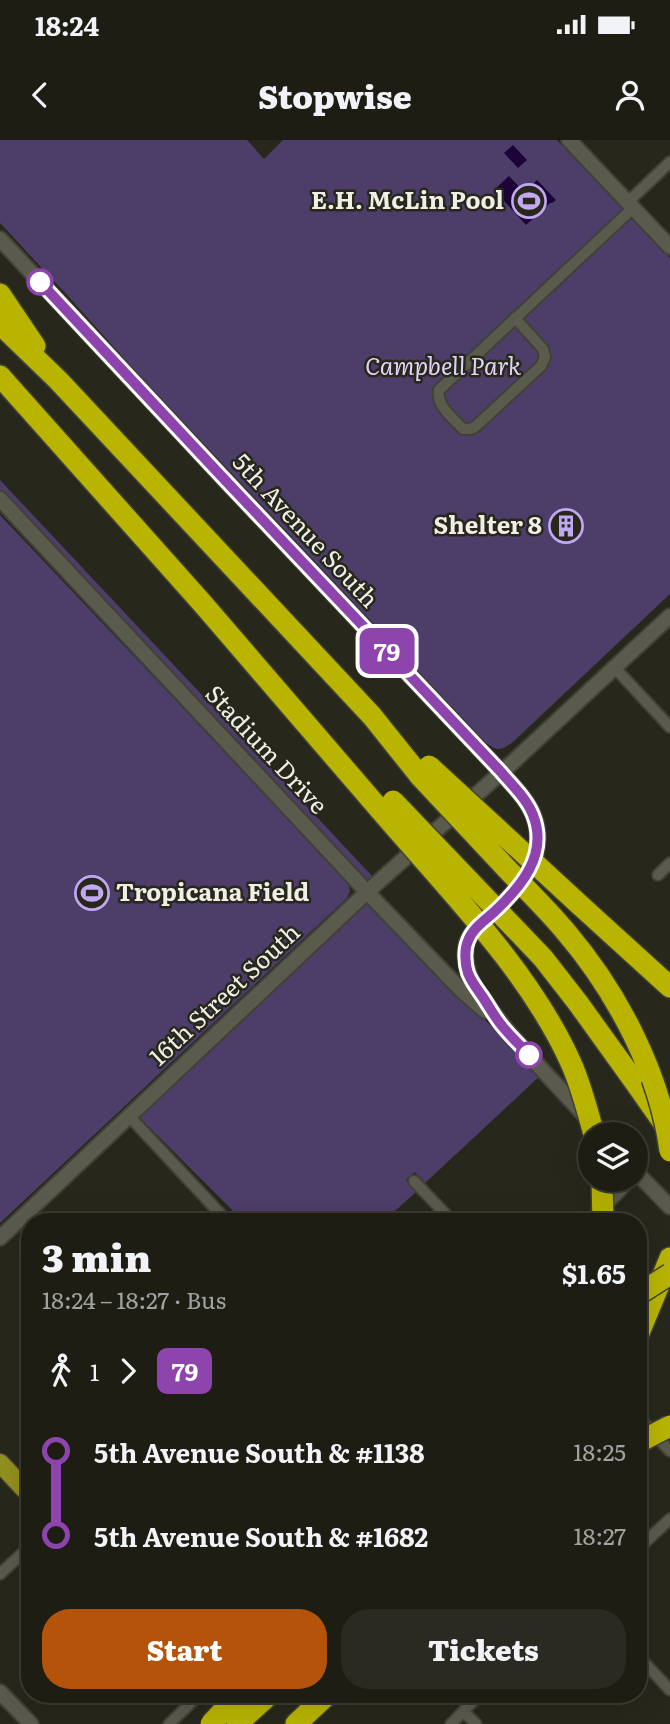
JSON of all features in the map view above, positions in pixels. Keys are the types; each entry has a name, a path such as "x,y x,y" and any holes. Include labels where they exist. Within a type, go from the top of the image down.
{"highway":[{"path":"0,294 58,380"},
{"path":"0,324 58,380 424,771 566,932 602,981 629,1026 649,1071 668,1134 670,1151"},
{"path":"0,376 387,806 543,958 670,1132"},
{"path":"424,771 581,906 670,987"},
{"path":"387,806 492,940 548,1020 571,1063 590,1122"},
{"path":"602,1192 603,1213"},
{"path":"647,1314 670,1258"},
{"path":"647,1289 670,1274"},
{"path":"647,1438 670,1426"},
{"path":"211,1724 231,1703"},
{"path":"237,1724 260,1703"},
{"path":"296,1724 318,1703"}],"main road":[{"path":"0,1463 21,1485"},
{"path":"226,1703 246,1724"}],"street":[{"path":"569,140 670,247"},
{"path":"515,318 543,349 545,357 541,366 475,427 463,429 440,404 439,390 630,205 670,162"},
{"name":"5th Avenue South","path":"0,239 501,772 526,803 538,834 537,847 526,877 518,889 474,930 467,942 468,973 503,1027 591,1122"},
{"name":"Stadium Drive","path":"0,499 461,990 503,1027"},
{"name":"16th Street South","path":"26,1213 368,892 670,616"},
{"path":"615,668 670,727"},
{"path":"658,875 670,863"},
{"path":"129,1116 220,1213"},
{"path":"414,1181 444,1213"},
{"path":"648,1187 670,1207"},
{"path":"595,1213 620,1192"},
{"name":"16th Street South","path":"0,1238 21,1218"},
{"path":"647,1427 670,1451"},
{"path":"647,1541 670,1519"},
{"path":"0,1574 21,1554"},
{"path":"647,1666 670,1690"},
{"path":"0,1692 31,1724"},
{"path":"169,1724 191,1703"},
{"path":"451,1724 472,1703"},
{"path":"464,1712 476,1724"}],"green space":[{"name":"Campbell Park","path":"0,140 247,140 264,159 283,140 557,140 670,258 670,594 514,741 499,749 488,745 138,374 0,223"},
{"path":"0,480 374,878 368,883 0,490"},
{"path":"0,515 348,882 350,891 347,898 0,1223"},
{"path":"367,900 456,994 498,1032 540,1076 425,1183 415,1172 406,1180 416,1192 393,1213 235,1213 138,1116"}],"shaded area":[{"path":"513,145 527,160 518,168 504,153"},
{"name":"E.H. McLin Pool","path":"509,176 526,194 537,180 556,200 526,225 494,190"}],"bus line":[{"name":"79","path":"40,282 501,772 526,803 538,834 532,864 518,889 474,930 467,942 466,954 468,973 473,983 503,1027 529,1055"}],"place":[{"name":"E.H. McLin Pool","path":"529,201"},
{"name":"Shelter 8","path":"566,526"},
{"name":"Tropicana Field","path":"92,893"}]}
